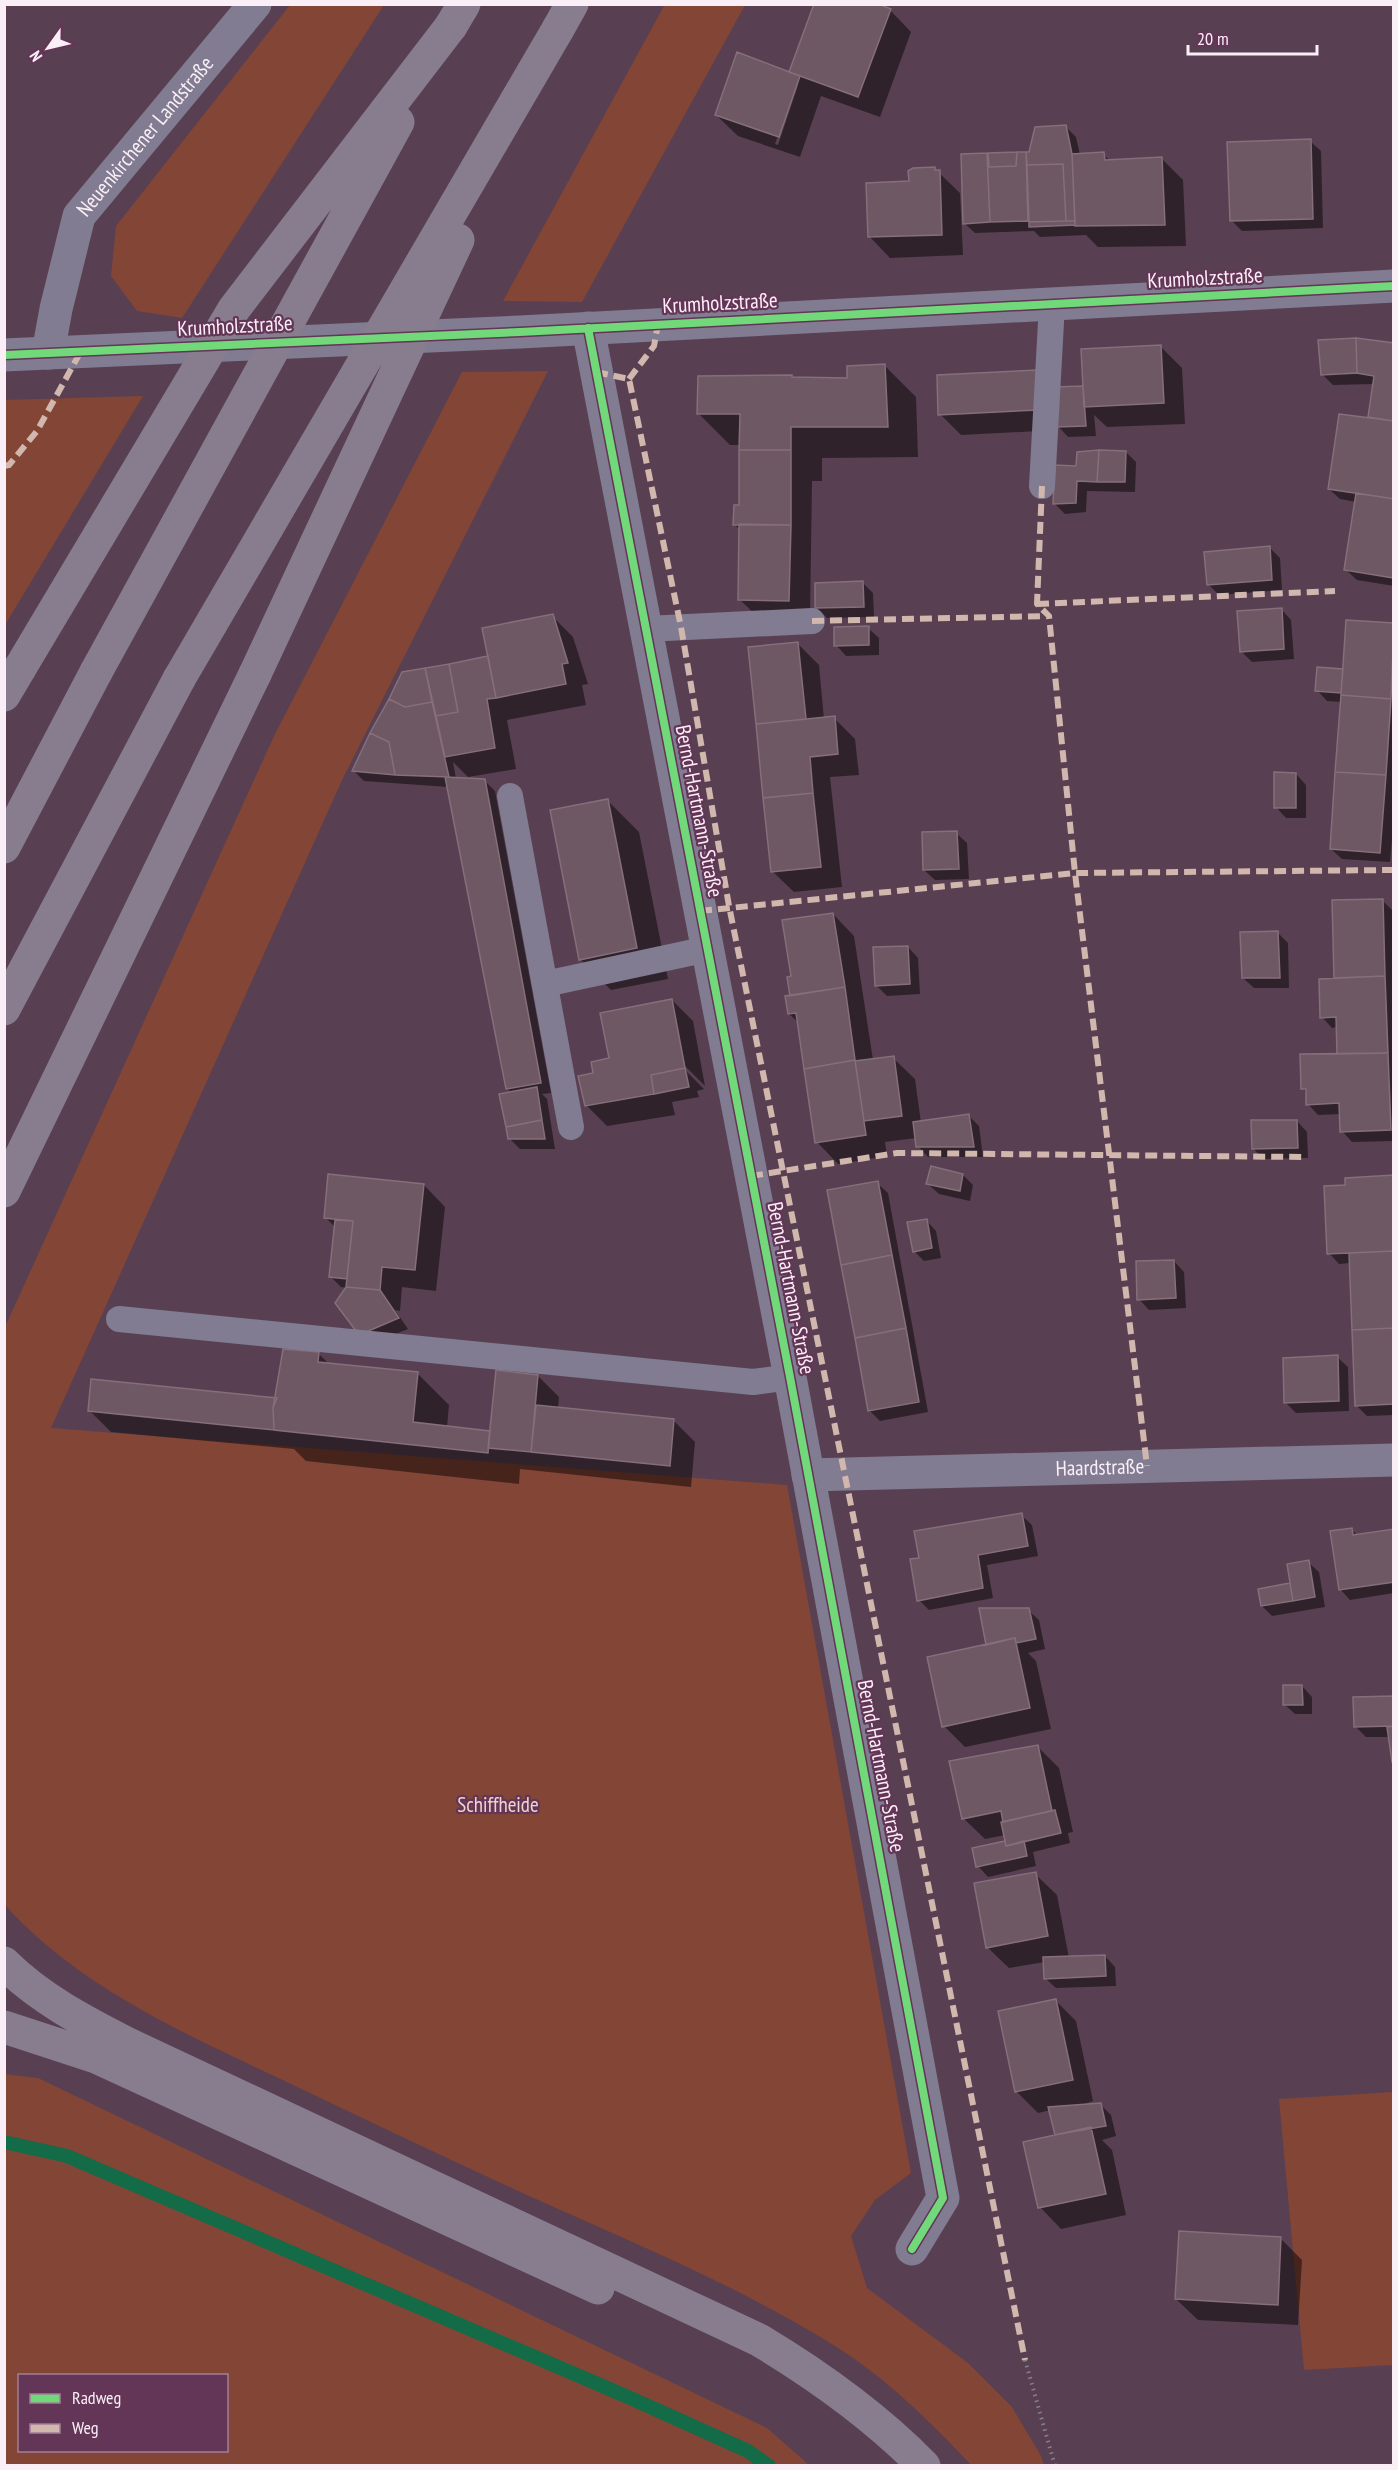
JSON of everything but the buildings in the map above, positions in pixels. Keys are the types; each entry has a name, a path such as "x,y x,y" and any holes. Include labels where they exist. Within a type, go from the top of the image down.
{"highway":[{"path":"4,847 96,672 457,15"},
{"path":"12,681 234,309 457,15"},
{"path":"4,1191 255,674 565,17"},
{"path":"4,1010 179,679 565,17"},
{"path":"4,1963 45,1997 84,2022 126,2043 759,2340 810,2371 859,2407 924,2466"},
{"path":"4,2027 96,2057 752,2361 802,2391 849,2426 895,2466"}],"street":[{"name":"Neuenkirchener Landstraße","path":"48,353 56,309 80,216 255,4"},
{"name":"Krumholzstraße","path":"4,355 588,328 1394,286"},
{"name":"Bernd-Hartmann-Straße","path":"588,328 790,1377 943,2198 912,2249"},
{"name":"Haardstraße","path":"808,1476 1394,1460"}],"lane":[{"path":"1042,486 1052,304"},
{"path":"646,629 812,621"},
{"path":"510,796 571,1127"},
{"path":"545,984 708,949"},
{"path":"119,1319 753,1382 790,1377"}],"path":[{"path":"1025,2361 1055,2466"}],"green space":[{"path":"665,4 745,5 582,302 503,301"},
{"path":"290,5 384,5 182,318 137,311 111,276 116,226"},
{"name":"Schiffheide","path":"548,371 343,778 51,1428 787,1485 911,2173 875,2200 851,2236 867,2288 968,2363 1012,2407 1044,2465 971,2465 890,2386 854,2359 801,2325 694,2270 443,2156 163,2022 95,1981 63,1958 5,1905 5,1327 274,736 462,372"},
{"path":"143,396 5,625 5,400"},
{"path":"5,2074 38,2078 767,2428 809,2465 5,2465"},
{"path":"1393,2092 1393,2365 1304,2370 1279,2099"}],"waterway":[{"path":"4,2142 67,2156 628,2397 748,2451 769,2466"}],"marked path":[{"path":"629,379 654,346 658,324"},
{"path":"4,466 9,465 37,431 81,351"},
{"path":"596,372 629,379 681,627 729,906 1025,2360"},
{"path":"1042,486 1037,604 1049,616 1075,873 1147,1466"},
{"path":"1037,604 1335,591"},
{"path":"812,621 1049,616"},
{"path":"700,911 1075,873 1394,870"},
{"path":"751,1176 897,1153 1302,1157"}],"cycle path":[{"path":"4,355 520,332 1394,286"},
{"path":"588,328 790,1377 943,2198 912,2249"}]}
